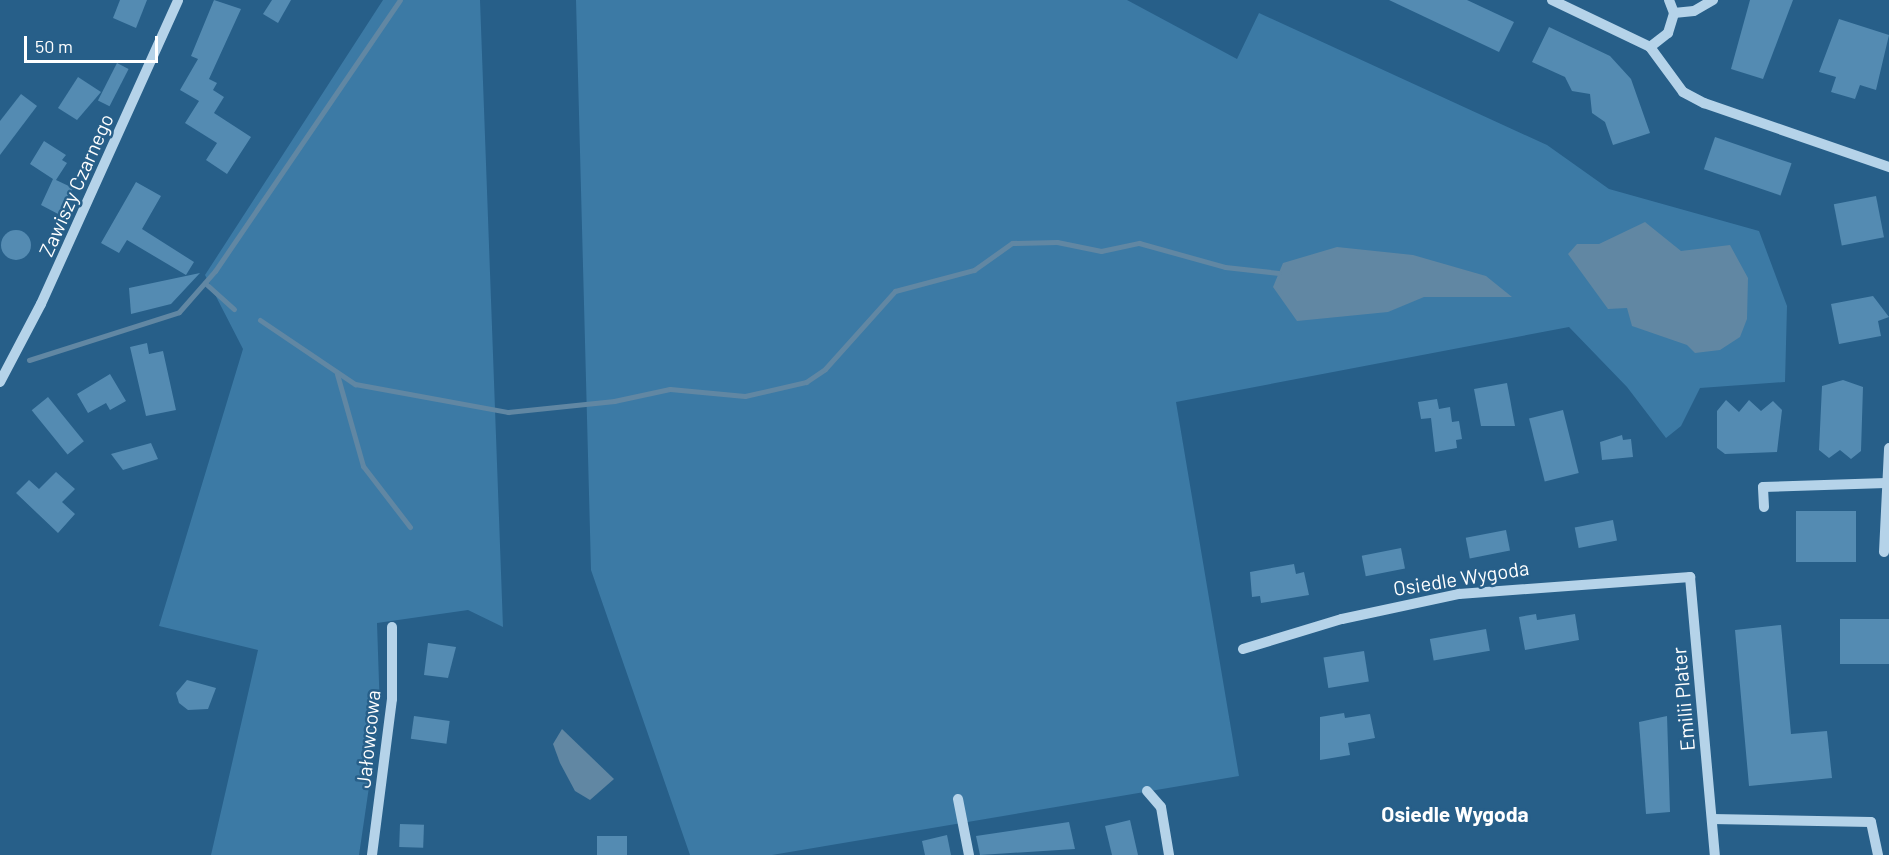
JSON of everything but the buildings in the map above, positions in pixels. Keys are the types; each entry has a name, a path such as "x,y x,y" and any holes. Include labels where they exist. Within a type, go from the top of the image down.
{"street":[{"name":"Zawiszy Czarnego","path":"0,382 41,304 178,0"},
{"path":"1552,0 1650,47 1683,92 1704,103 1889,167"},
{"path":"1650,47 1661,42 1674,12 1669,0"},
{"path":"1674,12 1694,11 1713,0"},
{"path":"1884,552 1889,448"},
{"path":"1764,507 1763,487 1886,483"},
{"name":"Osiedle Wygoda","path":"1243,649 1342,619 1459,594 1690,577"},
{"name":"Emilii Plater","path":"1690,577 1715,855"},
{"name":"Jałowcowa","path":"372,855 392,699 392,627"},
{"path":"1147,791 1161,807 1169,855"},
{"path":"958,799 969,855"},
{"path":"1712,819 1871,822 1878,855"}],"shaded area":[{"path":"383,0 480,0 503,627 468,610 377,623 380,712 359,855 211,855 258,650 159,626 243,349 205,275"},
{"path":"576,0 1127,0 1237,59 1259,13 1547,145 1609,189 1759,231 1787,306 1785,382 1700,388 1681,426 1666,438 1627,387 1569,327 1176,402 1239,776 772,855 690,855 591,570"},
{"path":"1645,222 1681,251 1730,245 1748,278 1747,319 1740,337 1720,350 1695,353 1687,345 1632,326 1627,308 1608,309 1568,254 1577,244 1599,244"},
{"path":"1337,247 1413,255 1486,276 1512,297 1424,297 1388,312 1297,321 1273,287 1283,263"},
{"path":"562,729 614,779 590,800 575,791 560,763 553,744"}],"waterway":[{"path":"29,360 179,312 215,271 400,0"},
{"path":"260,320 355,384 508,412 614,401 670,389 745,396 806,382 825,369 895,291 974,270 1012,243 1057,242 1101,251 1139,243 1225,267 1279,273"},
{"path":"205,283 234,309"},
{"path":"337,374 363,466 410,527"}],"district":[{"name":"Osiedle Wygoda","path":"1455,814"}]}
